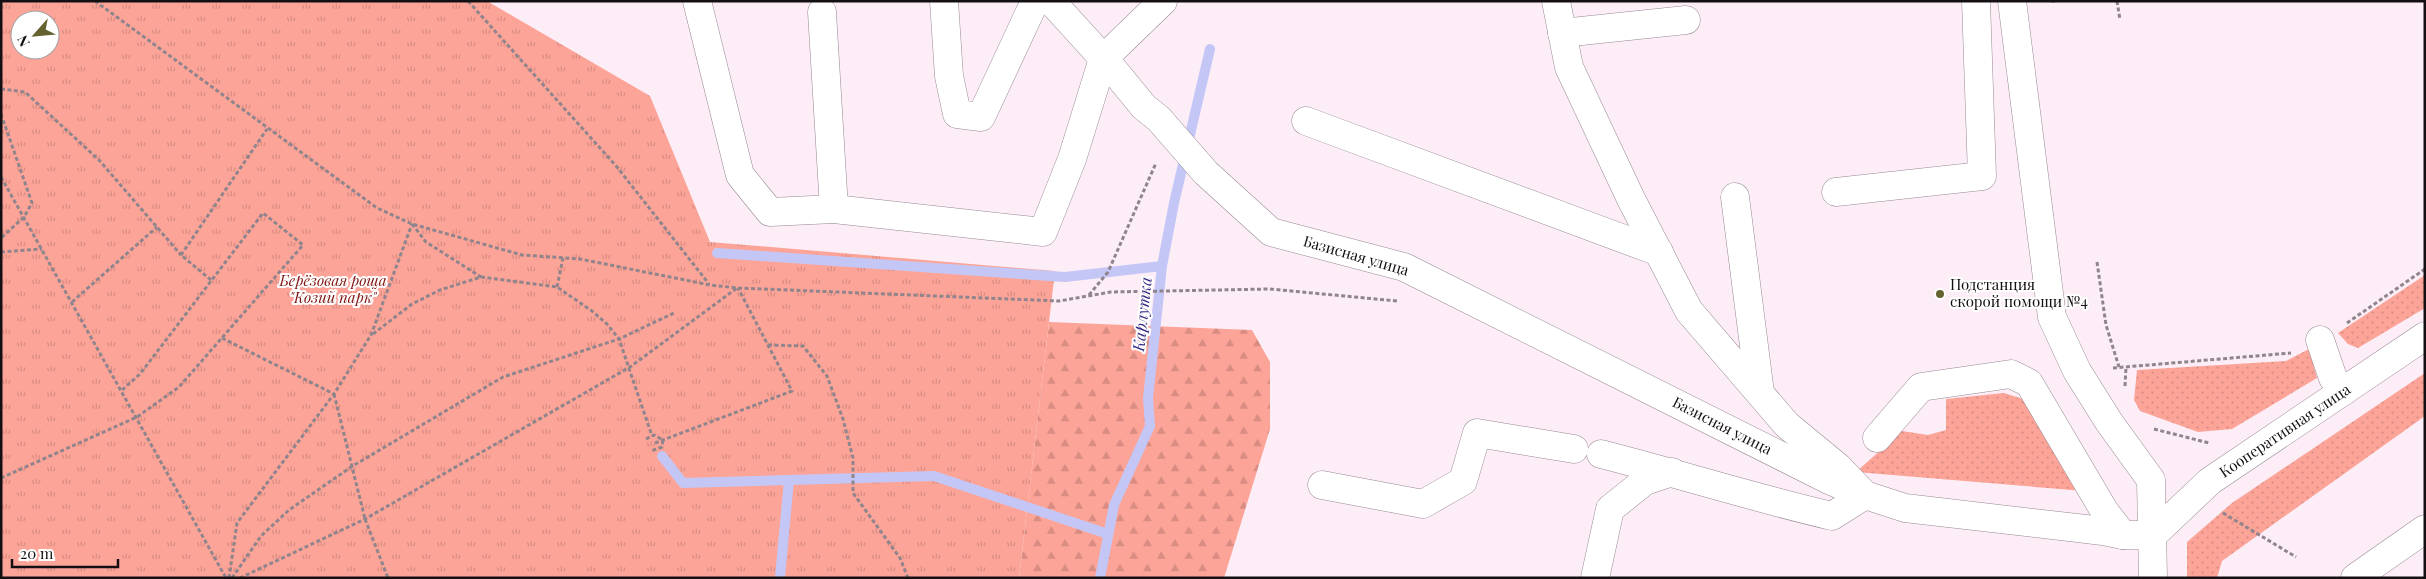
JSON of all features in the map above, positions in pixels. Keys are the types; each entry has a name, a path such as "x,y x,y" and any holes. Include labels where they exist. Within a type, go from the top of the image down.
{"street":[{"path":"697,1 740,175 770,212 834,208 1043,232 1072,158 1103,59 1153,4"},
{"path":"944,1 949,76 958,114 981,117 1035,1"},
{"path":"1051,1 1144,107 1159,119"},
{"path":"1556,1 1569,67 1631,199 1690,311 1787,425 1838,467 1865,495 1832,516 1750,497 1672,472 1601,454"},
{"path":"1836,192 1982,176 1976,1"},
{"path":"2012,1 2052,317 2077,371 2109,422 2151,480 2153,578"},
{"path":"822,12 834,208"},
{"path":"1562,33 1686,20"},
{"name":"Базисная улица","path":"1159,119 1206,173 1271,232 1404,267 1820,475 1865,495 1904,508 2123,535 2153,535"},
{"path":"1306,121 1659,252"},
{"path":"1735,197 1760,393"},
{"name":"Кооперативная улица","path":"2153,535 2210,481 2425,336"},
{"path":"2320,340 2334,378 2344,392"},
{"path":"1877,438 1921,387 2011,374 2029,383 2105,512 2123,535"},
{"path":"1322,485 1423,504 1463,481 1477,433 1574,449"},
{"path":"1595,578 1610,510 1645,481 1672,472"},
{"path":"2355,578 2425,529"}],"path":[{"path":"95,1 377,208 412,224 522,256 580,259 710,285 738,288 1059,301 1111,292 1172,289"},
{"path":"468,1 617,167 710,285"},
{"path":"2051,1 2056,1"},
{"path":"2117,1 2120,20"},
{"path":"1,89 25,92 99,160 181,255 211,281"},
{"path":"1,114 32,204 24,217 1,238"},
{"path":"1089,296 1108,272 1157,159 1159,119"},
{"path":"181,255 267,129"},
{"path":"1,176 229,578"},
{"path":"1,478 136,417 179,387 303,245 263,213 140,374 122,390"},
{"path":"412,224 426,242 481,277 557,287 592,311 607,324 619,339 652,436"},
{"path":"229,578 237,523 334,394 372,335 412,224"},
{"path":"72,302 157,227"},
{"path":"1,252 42,249"},
{"path":"557,287 563,258"},
{"path":"2097,262 2106,325 2119,367"},
{"path":"2077,371 2287,355 2320,340 2425,269"},
{"path":"372,335 412,304 440,290 481,277"},
{"path":"655,443 792,391 738,288"},
{"path":"240,578 365,518 630,367 738,288"},
{"path":"229,578 261,536 289,510 351,467 503,377 619,339 674,313"},
{"path":"222,338 334,394 365,518 388,578"},
{"path":"768,344 803,346 827,376 843,419 853,458 853,493 900,558 908,578"},
{"path":"2125,394 2126,367"},
{"path":"2149,427 2171,435 2217,443"},
{"path":"646,439 652,436 659,436 663,440"},
{"path":"651,451 662,447 663,440"},
{"path":"2195,496 2296,557"}],"green space":[{"name":"Берёзовая роща \"Козий парк\"","path":"1,1 487,1 650,96 710,242 1055,271 1019,578 1,578"},
{"path":"2425,275 2425,308 2358,348 2348,344 2338,333"},
{"path":"1049,322 1252,330 1270,362 1270,429 1224,578 1019,578"},
{"path":"2309,349 2317,378 2232,429 2198,432 2140,411 2134,400 2137,370 2286,361"},
{"path":"2425,373 2425,416 2222,561 2217,578 2187,578 2187,542 2232,503"},
{"path":"2004,393 2026,400 2084,491 1856,472 1902,431 1928,435 1946,430 1946,399"}],"waterway":[{"name":"Карлутка","path":"1100,578 1114,505 1150,426 1148,398 1162,266 1174,203 1210,49"},
{"path":"717,253 1065,277 1162,266"},
{"path":"662,456 683,483 934,476 1108,534"},
{"path":"780,577 789,480"}],"place":[{"name":"Подстанция скорой помощи №4","path":"1940,294"}]}
